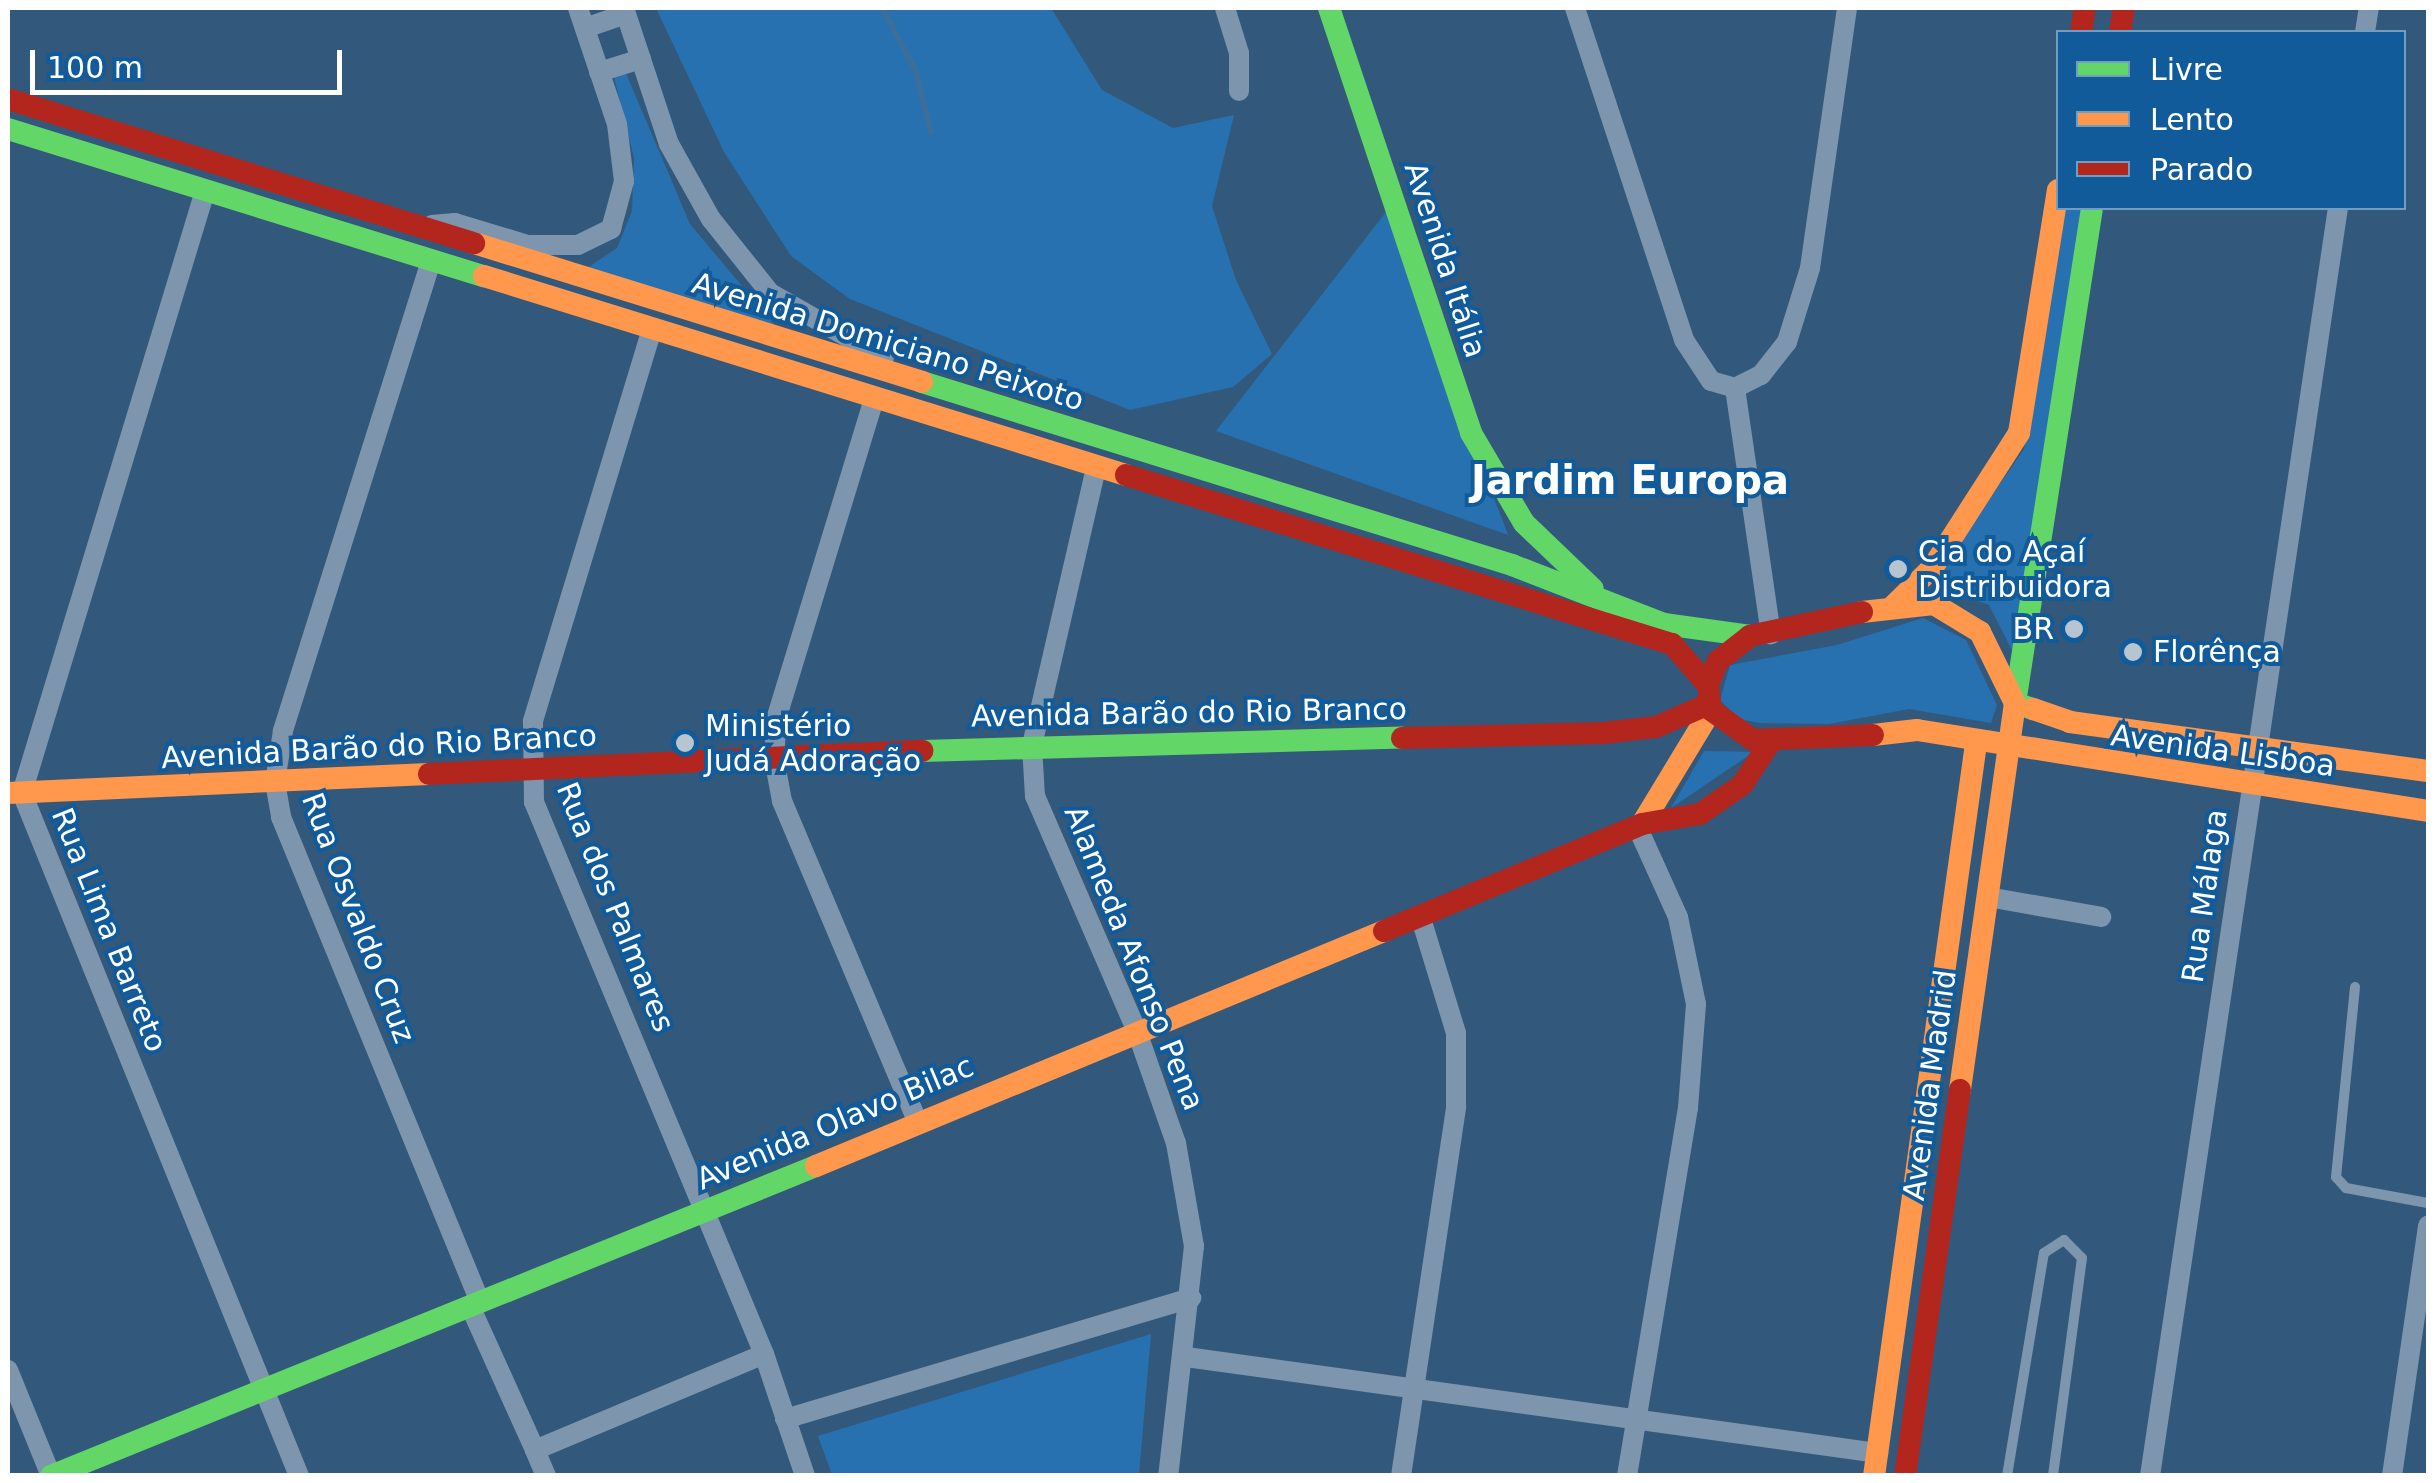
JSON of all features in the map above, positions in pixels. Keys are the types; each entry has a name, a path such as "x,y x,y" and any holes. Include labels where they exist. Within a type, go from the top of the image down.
{"main road":[{"name":"Avenida Itália","path":"1330,8 1471,433 1524,523 1604,599"},
{"name":"Avenida Domiciano Peixoto","path":"8,99 1512,565 1664,624 1760,635"},
{"name":"Avenida Domiciano Peixoto","path":"8,129 1672,644 1738,736 1769,744"},
{"path":"1639,825 1709,700 1718,661 1760,635 1894,605 1932,567 2019,433 2056,202"},
{"name":"Avenida Madrid","path":"1904,1476 2015,703 2092,210"},
{"path":"1512,565 1525,546 1524,523"},
{"name":"Avenida Madrid","path":"1894,605 1934,604 1959,615 1996,654 2015,703"},
{"name":"Avenida Barão do Rio Branco","path":"11,792 1032,746 1603,734 1656,726 1709,700"},
{"name":"Avenida Lisboa","path":"2015,703 2070,722 2428,771"},
{"name":"Avenida Lisboa","path":"1769,744 1903,729 2009,750 2428,811"},
{"name":"Avenida Olavo Bilac","path":"51,1476 266,1394 1136,1028 1639,825 1671,823 1722,802 1769,744"},
{"name":"Avenida Madrid","path":"1876,1464 1976,744"}],"street":[{"path":"1224,8 1239,53 1240,90"},
{"path":"1576,8 1684,340 1711,381 1735,388 1761,376 1787,342 1810,268 1847,8"},
{"path":"420,225 456,223 528,245 578,245 611,229 624,182 600,72 581,18 625,11 669,144 711,218 770,293 864,351 992,394 1018,415"},
{"path":"600,72 641,60"},
{"name":"Rua Lima Barreto","path":"205,190 11,792 299,1476"},
{"name":"Rua Málaga","path":"2150,1476 2252,786 2254,746 2338,210"},
{"name":"Rua Osvaldo Cruz","path":"432,261 282,731 274,782 281,818 546,1476"},
{"name":"Rua dos Palmares","path":"652,329 533,721 534,802 706,1210 764,1354 806,1476"},
{"path":"1735,388 1760,635"},
{"path":"874,399 778,716 774,758 782,801 917,1121"},
{"name":"Alameda Afonso Pena","path":"1096,468 1033,714 1032,746 1036,796 1136,1028 1176,1143 1194,1246 1186,1357 1168,1476"},
{"path":"1627,1476 1688,1108 1696,1004 1678,917 1639,825"},
{"path":"1988,896 2101,917"},
{"path":"1401,1476 1456,1106 1456,1034 1420,914"},
{"path":"2392,1476 2428,1226"},
{"path":"785,1420 1190,1298"},
{"path":"535,1450 764,1354"},
{"path":"1186,1357 1637,1420 1876,1464"},
{"path":"8,1370 51,1476"}],"lane":[{"path":"2355,987 2336,1177 2346,1188 2428,1203"},
{"path":"2006,1476 2044,1252 2064,1240 2082,1258 2053,1476"}],"shaded area":[{"path":"656,8 1051,8 1102,90 1173,128 1234,115 1212,206 1236,280 1272,354 1233,387 1130,410 850,299 791,256 724,152"},
{"path":"625,71 690,224 778,329 581,272 617,248 632,211 634,158 614,77"},
{"path":"2064,210 2083,210 2016,658 1989,605 1931,584 2024,449"},
{"path":"1386,212 1508,535 1216,431"},
{"path":"1923,618 1966,640 1997,705 1991,723 1909,709 1829,724 1760,723 1739,719 1720,700 1730,665 1837,645"},
{"path":"1704,751 1754,752 1671,808"},
{"path":"1151,1334 1139,1475 832,1475 818,1436"}],"waterway":[{"path":"882,8 916,71 931,132"}],"traffic: fast":[{"path":"1329,8 1471,433 1524,523 1593,589"},
{"path":"8,129 484,276"},
{"path":"2033,709 2015,703 2092,210"},
{"path":"922,382 1512,565 1664,624 1750,636"},
{"path":"922,751 1402,738"},
{"path":"51,1476 816,1166"}],"traffic: slow":[{"path":"1894,605 1933,567 2019,433 2056,202"},
{"path":"474,243 922,382"},
{"path":"484,276 1126,475"},
{"path":"1862,612 1934,604 1980,632 2015,703 1960,1090"},
{"path":"2033,709 2070,722 2428,771"},
{"path":"1642,824 1711,710"},
{"path":"1873,735 1917,730 2428,811"},
{"path":"1874,1476 1976,744"},
{"path":"8,793 429,774"},
{"path":"816,1166 1384,931"}],"traffic: jam":[{"path":"2081,30 2085,8"},
{"path":"2120,30 2124,8"},
{"path":"8,99 474,243"},
{"path":"1126,475 1672,644 1708,685"},
{"path":"1862,612 1750,636 1718,661 1708,685 1711,710 1753,740 1873,735"},
{"path":"1402,738 1603,733 1656,727 1709,704"},
{"path":"1384,931 1642,824 1700,814 1742,785 1769,744"},
{"path":"429,774 922,751"},
{"path":"1905,1476 1960,1090"}],"place":[{"name":"Cia do Açaí Distribuidora","path":"1898,569"},
{"name":"BR","path":"2074,629"},
{"name":"Florênça","path":"2133,652"},
{"name":"Ministério Judá Adoração","path":"685,743"}],"district":[{"name":"Jardim Europa","path":"1630,480"}]}
